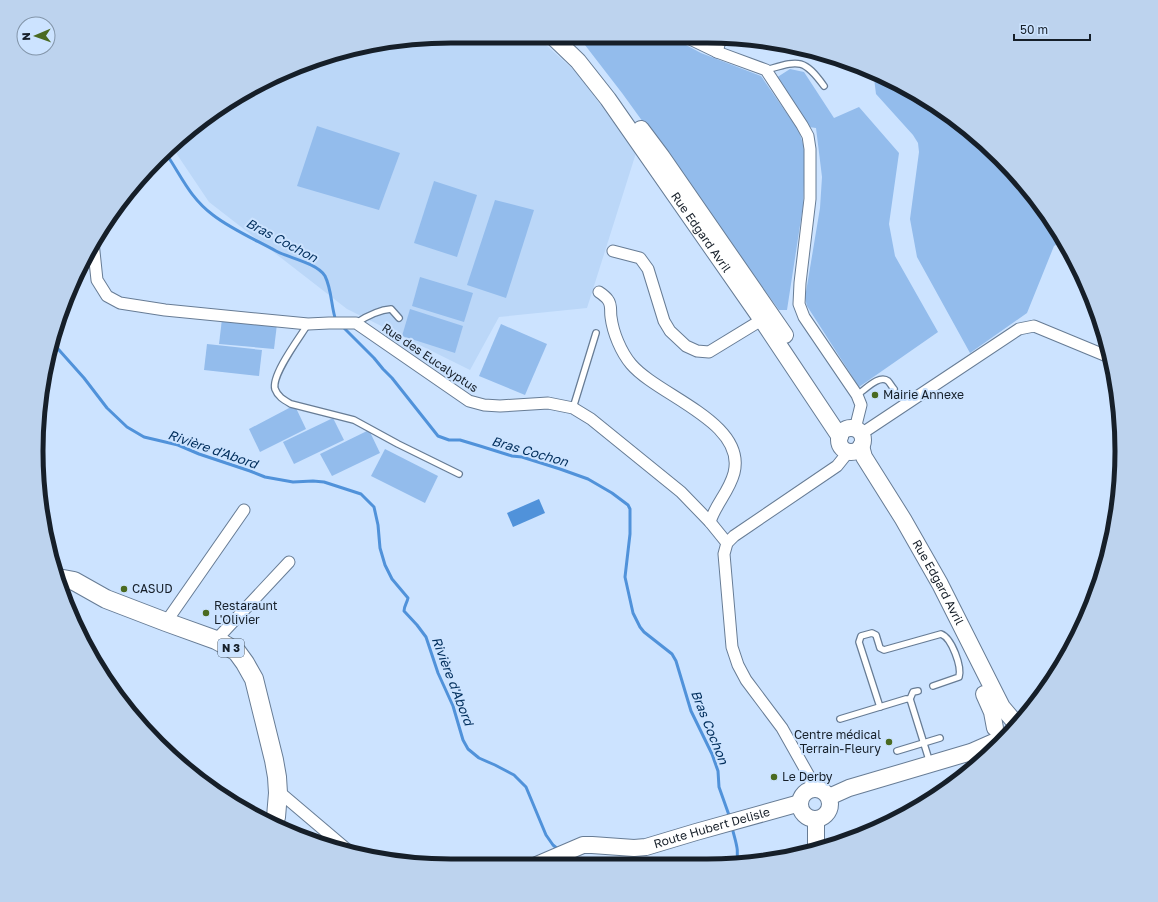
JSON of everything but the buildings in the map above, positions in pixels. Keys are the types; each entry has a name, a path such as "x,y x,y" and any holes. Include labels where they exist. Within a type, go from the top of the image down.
{"main road":[{"name":"N 3","path":"64,579 74,581 106,599 216,640 237,652 254,679 274,760 278,793 275,819"}],"street":[{"name":"Rue Edgard Avril","path":"559,43 578,61 608,99 767,316"},
{"name":"Rue Edgard Avril","path":"573,43 587,58 657,150 767,316 864,457 903,519 940,584 1002,707 1014,719"},
{"path":"698,43 717,52 766,70 802,124 808,136 810,149 810,198 799,304 804,317 858,394 861,405 851,440 837,466 734,536 727,543 724,554 732,647 738,665 746,680 782,728 809,776 813,789"},
{"path":"717,52 719,43"},
{"path":"613,251 640,258 648,269 664,321 670,331 686,346 697,351 709,352 767,316"},
{"name":"Rue des Eucalyptus","path":"94,254 97,280 107,296 120,303 165,310 308,324 344,322 356,323 469,401 484,405 500,406 548,403 573,408 591,419 663,476 710,522 727,543"},
{"path":"599,292 609,300 611,318 620,348 631,364 645,377 710,420 730,443 733,452 734,473 730,485 713,513 710,522"},
{"path":"851,440 1018,329 1034,326 1103,354"},
{"name":"Rue Edgard Avril","path":"851,440 865,478 895,524 933,590 986,698 994,718 996,737"},
{"path":"166,622 244,510"},
{"path":"216,640 289,562"},
{"path":"829,797 848,788 971,752 996,737 1001,721 1013,721"},
{"path":"813,789 822,790 829,797 830,802 828,811 825,815 816,819 807,816 801,808 800,803 804,794 813,789"},
{"path":"278,793 284,796 340,843"},
{"name":"Route Hubert Delisle","path":"550,859 583,845 634,848 646,847 800,803"},
{"path":"816,819 816,844"}],"lane":[{"path":"766,70 794,63 803,65 813,71 824,86"},
{"path":"356,323 370,314 391,309 399,318"},
{"path":"308,324 278,373 275,387 282,399 291,404 354,420 398,444 459,474"},
{"path":"573,408 596,333"},
{"path":"858,394 878,380 883,379 888,381 894,389"},
{"path":"880,707 859,642 860,636 872,633 876,635 880,648 884,650 941,634 945,636 953,648 960,672 959,677 933,686"},
{"path":"918,691 913,692 910,699 930,764"},
{"path":"840,719 910,699"},
{"path":"897,751 940,738"}],"shaded area":[{"path":"451,43 544,43 577,73 636,153 587,308 499,317 470,370 347,309 209,202 175,151 182,144 224,112 271,85 295,74 345,57 398,46"},
{"path":"583,43 682,43 701,53 761,76 799,131 805,158 803,206 787,310 779,310 622,93"},
{"path":"790,69 804,72 834,118 859,107 899,153 889,224 895,256 938,332 859,387 807,306 805,298 820,208 822,177 816,128 809,127 776,78"},
{"path":"874,79 934,112 976,144 1014,182 1046,224 1058,244 1054,246 1027,313 970,353 917,257 910,219 919,152 918,143 913,135 876,94"},
{"path":"317,126 400,153 379,210 297,186"},
{"path":"434,181 477,195 457,257 414,243"},
{"path":"495,200 534,210 506,298 467,285"},
{"path":"420,277 473,293 464,322 412,306"},
{"path":"410,309 463,326 455,353 402,336"},
{"path":"222,319 277,324 274,349 219,344"},
{"path":"501,324 547,344 525,395 479,376"},
{"path":"207,344 262,350 259,376 204,370"},
{"path":"291,407 296,408 306,429 260,452 249,429"},
{"path":"333,418 344,440 294,464 283,442"},
{"path":"369,430 380,453 332,476 320,454"},
{"path":"385,449 438,476 425,503 371,476"},
{"path":"539,499 545,513 513,527 507,513"}],"waterway":[{"name":"Bras Cochon","path":"168,158 191,193 213,215 236,230 276,251 309,264 321,271 325,276 329,287 336,321"},
{"name":"Bras Cochon","path":"343,327 392,378 438,436 449,440 460,440 512,456 522,457 588,479 612,493 628,505 630,509 630,534 625,577 633,613 644,632 672,654 676,661 691,711 712,754 718,771 719,787 730,818"},
{"name":"Rivière d'Abord","path":"56,347 84,378 107,408 127,427 144,437 178,445 265,477 293,482 324,482 361,494 374,507 378,525 380,548 385,565 392,579 408,598 404,611 426,637 438,673 453,706 463,740 468,749 479,758 514,775 526,787 546,835 553,845 559,850"},
{"name":"Bras Cochon","path":"732,827 736,841 737,858"}],"place":[{"name":"Mairie Annexe","path":"875,395"},
{"name":"CASUD","path":"124,589"},
{"name":"Restaraunt L'Olivier","path":"206,613"},
{"name":"Centre médical Terrain-Fleury","path":"889,742"},
{"name":"Le Derby","path":"774,777"}]}
